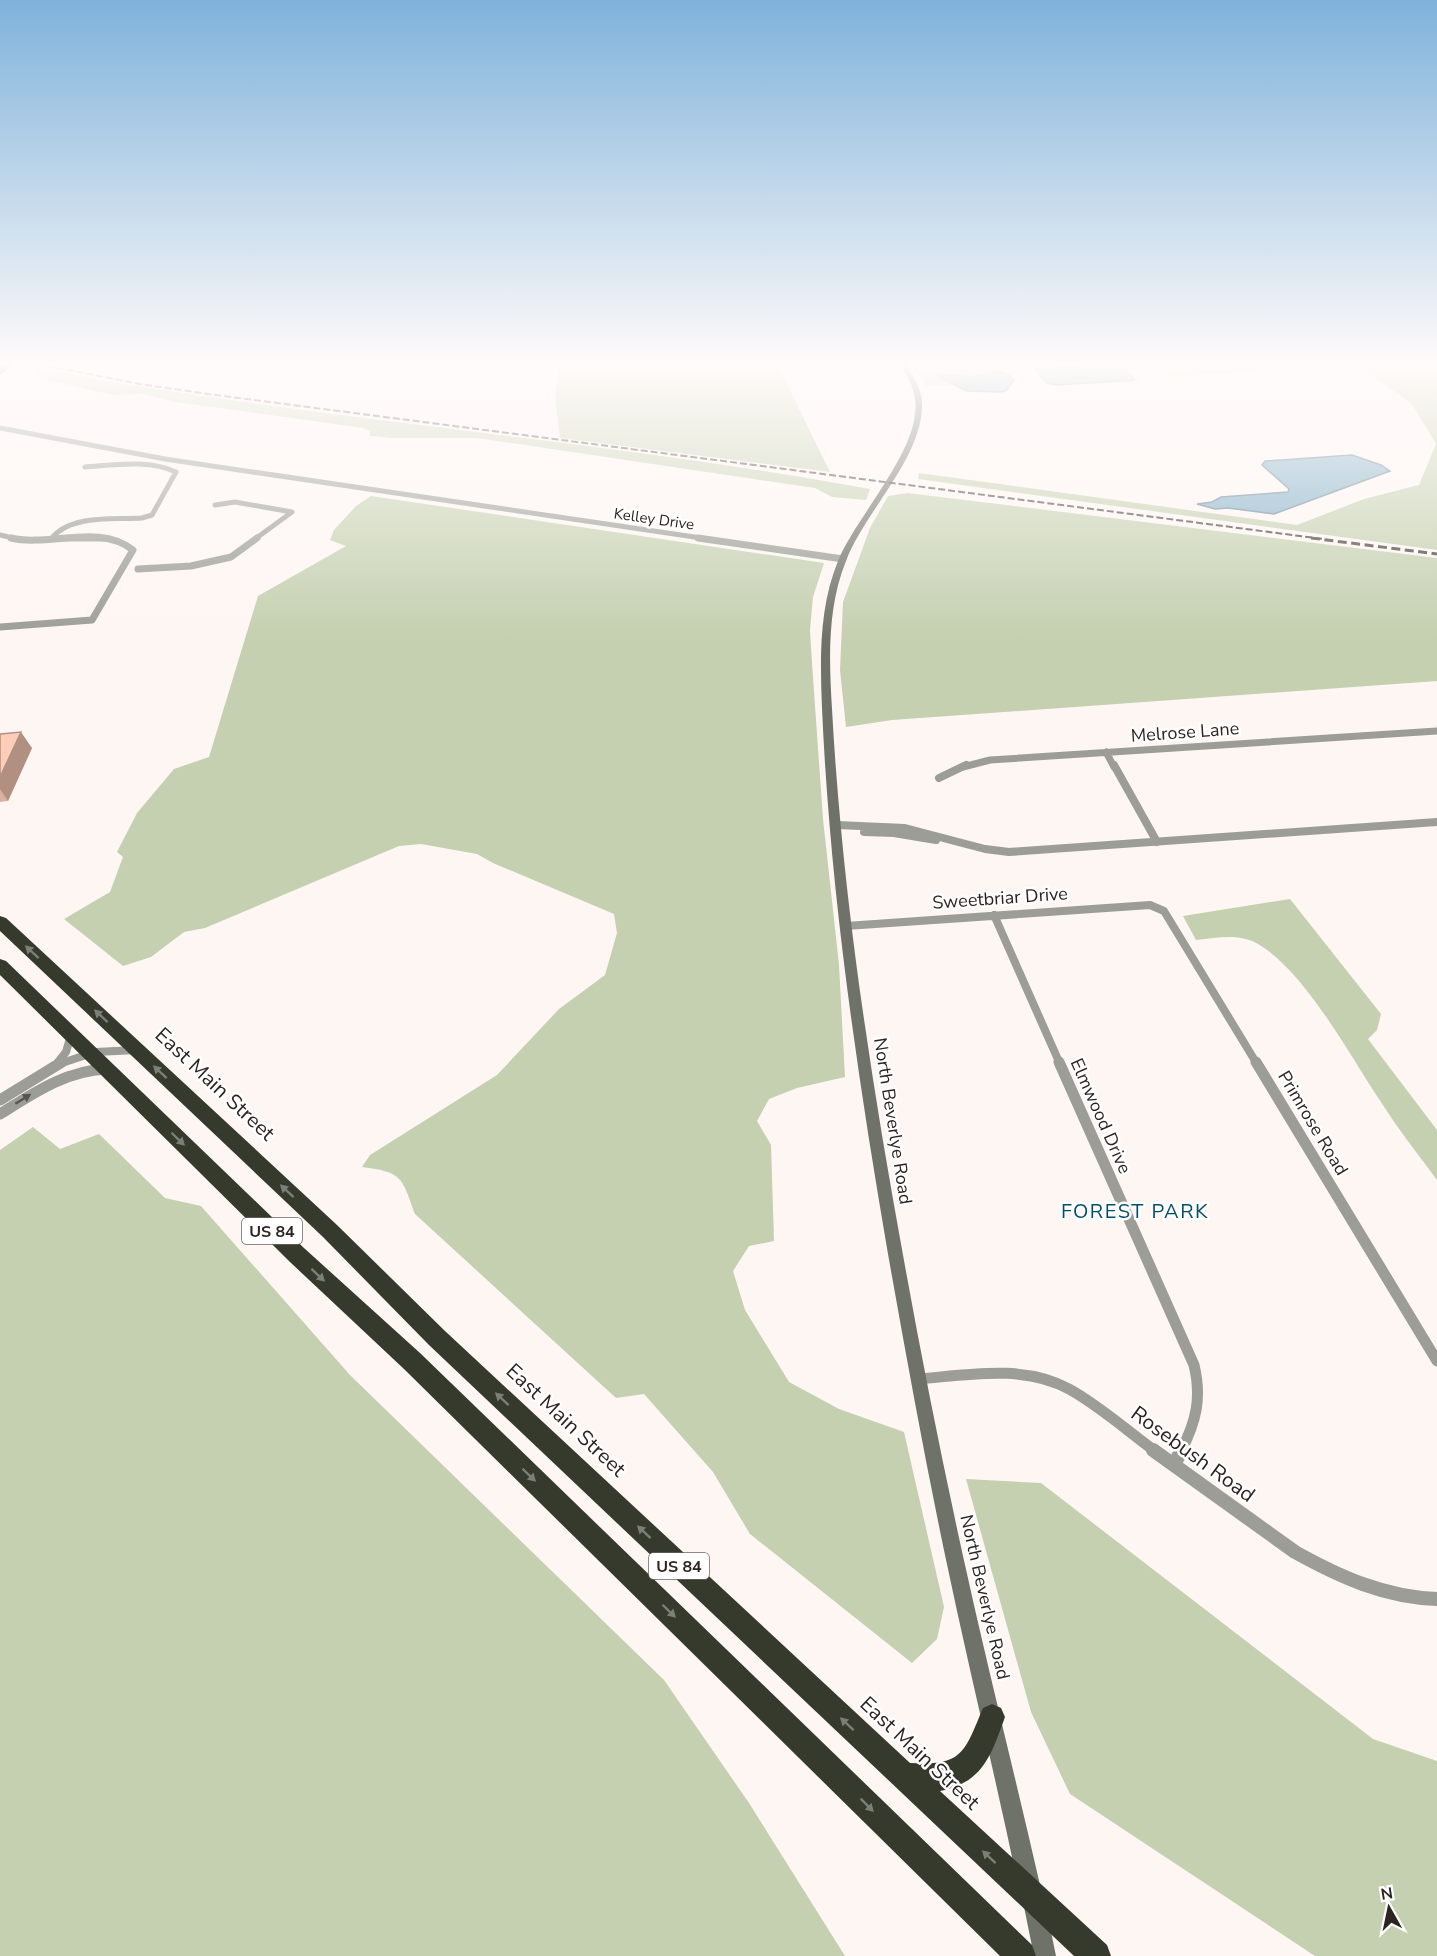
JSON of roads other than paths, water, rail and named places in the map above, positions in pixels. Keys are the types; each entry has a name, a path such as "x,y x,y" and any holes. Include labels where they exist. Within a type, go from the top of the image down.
{"highway":[{"name":"East Main Street","path":"0,922 330,1231 437,1338 1096,1956"},
{"name":"US 84","path":"0,965 297,1255 420,1369 1021,1956"},
{"path":"902,1776 936,1779 955,1775 969,1765 983,1742 993,1717"}],"street":[{"path":"115,465 128,455"},
{"name":"Kelley Drive","path":"146,455 843,559"},
{"name":"North Beverlye Road","path":"902,455 843,559 829,605 825,649 828,726 846,926 860,1039 919,1379 962,1591 993,1717 1045,1956"},
{"path":"51,539 58,530 72,523 142,519 152,515 176,472 171,468 140,464 85,467"},
{"path":"138,569 191,566 231,557 292,512 235,502 215,505"},
{"path":"0,535 26,541 105,537 129,546 133,550 92,620 0,627"},
{"name":"Melrose Lane","path":"939,777 965,765 983,760 1437,731"},
{"path":"1106,752 1157,842"},
{"path":"837,828 894,833 1009,852 1437,822"},
{"name":"Sweetbriar Drive","path":"846,926 1139,905 1156,907"},
{"name":"Primrose Road","path":"1156,907 1170,917 1437,1361"},
{"name":"Elmwood Drive","path":"994,915 1194,1365 1200,1389 1198,1415 1174,1464"},
{"path":"0,1100 57,1064 66,1052 71,1035"},
{"path":"0,1114 61,1077 79,1070 114,1049 137,1050"},
{"path":"57,1064 97,1060"},
{"name":"Rosebush Road","path":"919,1379 993,1373 1026,1374 1047,1379 1069,1389 1295,1551 1327,1571 1359,1585 1396,1596 1437,1599"}],"water":[{"path":"1353,455 1381,465 1390,471 1274,514 1228,508 1215,509 1197,504 1212,502 1221,497 1288,492 1289,489 1262,465 1265,461"}],"railway":[{"path":"679,455 1323,539"},
{"path":"1311,538 1437,554"}],"district":[{"name":"FOREST PARK","path":"1135,1211"}]}
